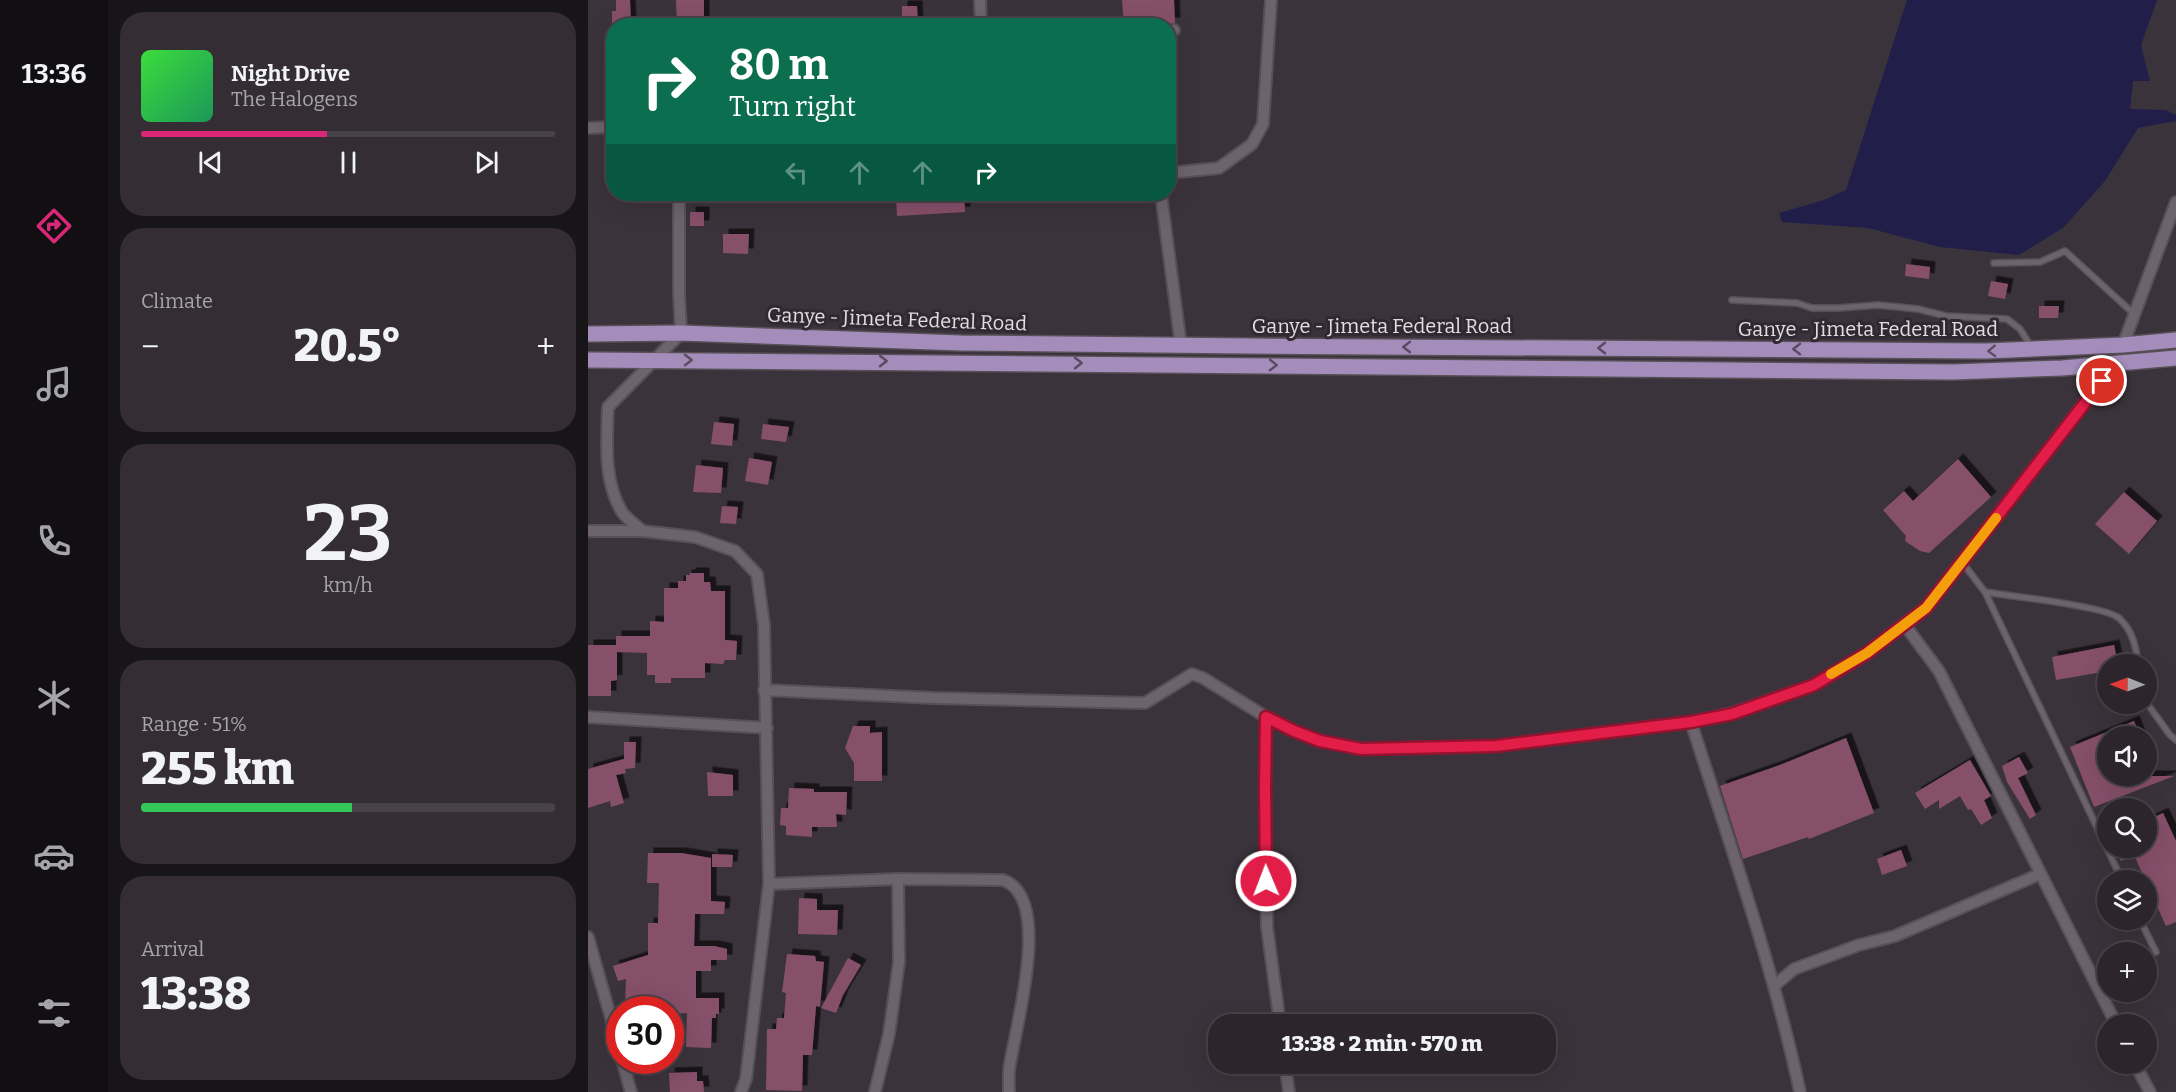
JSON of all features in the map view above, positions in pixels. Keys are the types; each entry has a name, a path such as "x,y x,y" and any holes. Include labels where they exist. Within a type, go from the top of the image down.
{"main road":[{"name":"Ganye - Jimeta Federal Road","path":"588,334 681,333 961,343 1181,346 1986,351 2123,345 2176,340"},
{"name":"Ganye - Jimeta Federal Road","path":"588,360 1942,372 2062,368 2176,358"}],"street":[{"path":"980,0 981,18"},
{"path":"1176,172 1219,168 1252,144 1263,124 1271,0"},
{"path":"588,128 606,127"},
{"path":"642,531 622,513 611,484 607,453 608,406 657,360 681,333 679,201"},
{"path":"1162,201 1181,346"},
{"path":"2123,345 2176,202"},
{"path":"764,690 935,698 1145,703 1192,674 1203,678 1266,717 1294,731 1320,741 1361,749 1496,746 1691,722 1732,714 1814,685 1867,653 1926,608 2115,363"},
{"path":"588,531 642,531 695,537 735,550 757,574 764,625 769,884 746,1079 741,1092"},
{"path":"1904,624 1938,671 2111,1014"},
{"path":"588,717 767,728"},
{"path":"1266,717 1267,927 1279,1014"},
{"path":"1691,722 1774,986 1787,1031 1800,1092"},
{"path":"1774,986 1794,969 1859,945 1895,936 2040,874"},
{"path":"769,884 898,879 1003,880 1011,883 1027,908 1030,930 1009,1068 1009,1092"},
{"path":"875,1092 889,1034 899,962 898,879"},
{"path":"588,937 606,1001"},
{"path":"626,1074 631,1092"},
{"path":"1286,1074 1288,1092"},
{"path":"2140,1074 2150,1092"}],"lane":[{"path":"1994,263 2040,262 2065,251 2134,314"},
{"path":"1732,300 1797,303 1812,308 1838,309 1878,305 1918,309 1946,316 2007,319 2020,329 2034,350"},
{"path":"1962,562 1985,592 2117,870"},
{"path":"1985,592 2079,606 2118,617 2135,641 2137,654"},
{"path":"2155,714 2176,740"}],"shaded area":[{"path":"1907,0 2157,0 2141,45 2150,81 2133,81 2130,109 2166,110 2176,115 2176,121 2138,128 2105,181 2063,228 2019,255 1940,247 1868,228 1782,222 1779,213 1824,200 1846,190"}],"building":[{"path":"616,0 630,0 631,18 612,18 612,11 616,11"},
{"path":"676,0 704,0 704,18 677,18"},
{"path":"1122,0 1174,0 1175,18 1123,18"},
{"path":"902,6 917,6 918,18 902,18"},
{"path":"896,201 964,201 965,212 897,216"},
{"path":"690,212 704,212 704,226 690,226"},
{"path":"723,234 749,234 748,254 723,253"},
{"path":"1906,264 1930,267 1929,279 1905,276"},
{"path":"1991,281 2008,284 2005,299 1988,296"},
{"path":"2039,306 2059,306 2058,318 2039,318"},
{"path":"714,422 734,424 732,446 711,444"},
{"path":"763,424 789,427 786,442 761,439"},
{"path":"749,458 772,462 768,485 745,481"},
{"path":"1958,459 1991,497 1929,553 1920,551 1905,541 1906,536 1883,510 1904,491 1913,501"},
{"path":"696,465 723,468 721,493 693,492"},
{"path":"2124,492 2157,521 2129,554 2095,524"},
{"path":"722,506 738,507 736,524 720,523"},
{"path":"704,573 704,582 710,582 711,591 725,591 725,640 737,641 736,660 725,660 723,664 705,663 705,678 671,678 671,683 655,683 655,675 647,675 647,653 617,652 617,680 611,681 611,696 588,696 588,645 616,645 616,636 650,636 650,621 664,622 664,588 678,588 678,581 686,581 686,575"},
{"path":"2114,645 2116,654 2097,654 2097,673 2056,680 2052,657"},
{"path":"2134,721 2136,726 2122,726"},
{"path":"853,726 870,726 870,733 882,732 882,781 854,781 854,763 845,748"},
{"path":"2097,736 2097,786 2148,786 2117,798 2097,798 2097,806 2094,807 2070,747"},
{"path":"1846,738 1874,813 1809,839 1808,837 1743,859 1720,786"},
{"path":"624,742 636,742 635,768 625,769 626,773 616,775 624,803 611,807 610,801 588,808 588,769 624,759"},
{"path":"2019,757 2028,773 2018,778 2036,815 2030,819 2007,782 2002,766"},
{"path":"1970,760 1991,796 1984,800 1992,818 1981,825 1960,796 1939,809 1939,800 1925,809 1915,793"},
{"path":"707,772 733,775 733,796 708,796"},
{"path":"2157,776 2174,776 2157,783"},
{"path":"789,788 814,789 814,792 847,792 846,815 836,814 837,827 812,827 812,837 786,835 786,826 780,825 781,808 788,808"},
{"path":"2163,813 2176,841 2176,922 2166,926 2157,906 2157,870 2141,870 2135,858 2157,858 2157,816"},
{"path":"1901,850 1907,866 1882,875 1877,859"},
{"path":"648,853 681,853 711,858 711,901 725,902 724,914 695,914 694,946 714,946 727,949 727,960 711,960 711,971 696,971 696,998 719,998 719,1014 716,1014 716,1018 712,1018 711,1048 686,1047 687,1013 684,1013 684,996 625,996 626,979 618,981 613,966 648,955 648,923 658,923 659,883 647,883"},
{"path":"712,854 733,855 732,867 712,867"},
{"path":"799,898 817,899 817,910 838,910 837,935 798,934"},
{"path":"787,954 815,956 816,961 824,962 820,1007 816,1006 812,1055 803,1055 802,1091 766,1090 767,1029 776,1029 777,1018 784,1018 786,993 782,992"},
{"path":"848,958 861,965 843,995 836,1013 821,1008"},
{"path":"697,1072 697,1081 703,1081 704,1092 670,1092 669,1074"}],"slow traffic":[{"path":"1831,674 1867,653 1926,608 1996,518"}],"route":[{"path":"1266,881 1266,717 1320,741 1361,749 1496,746 1691,722 1732,714 1814,685 1867,653 1926,608 2102,381"}]}
